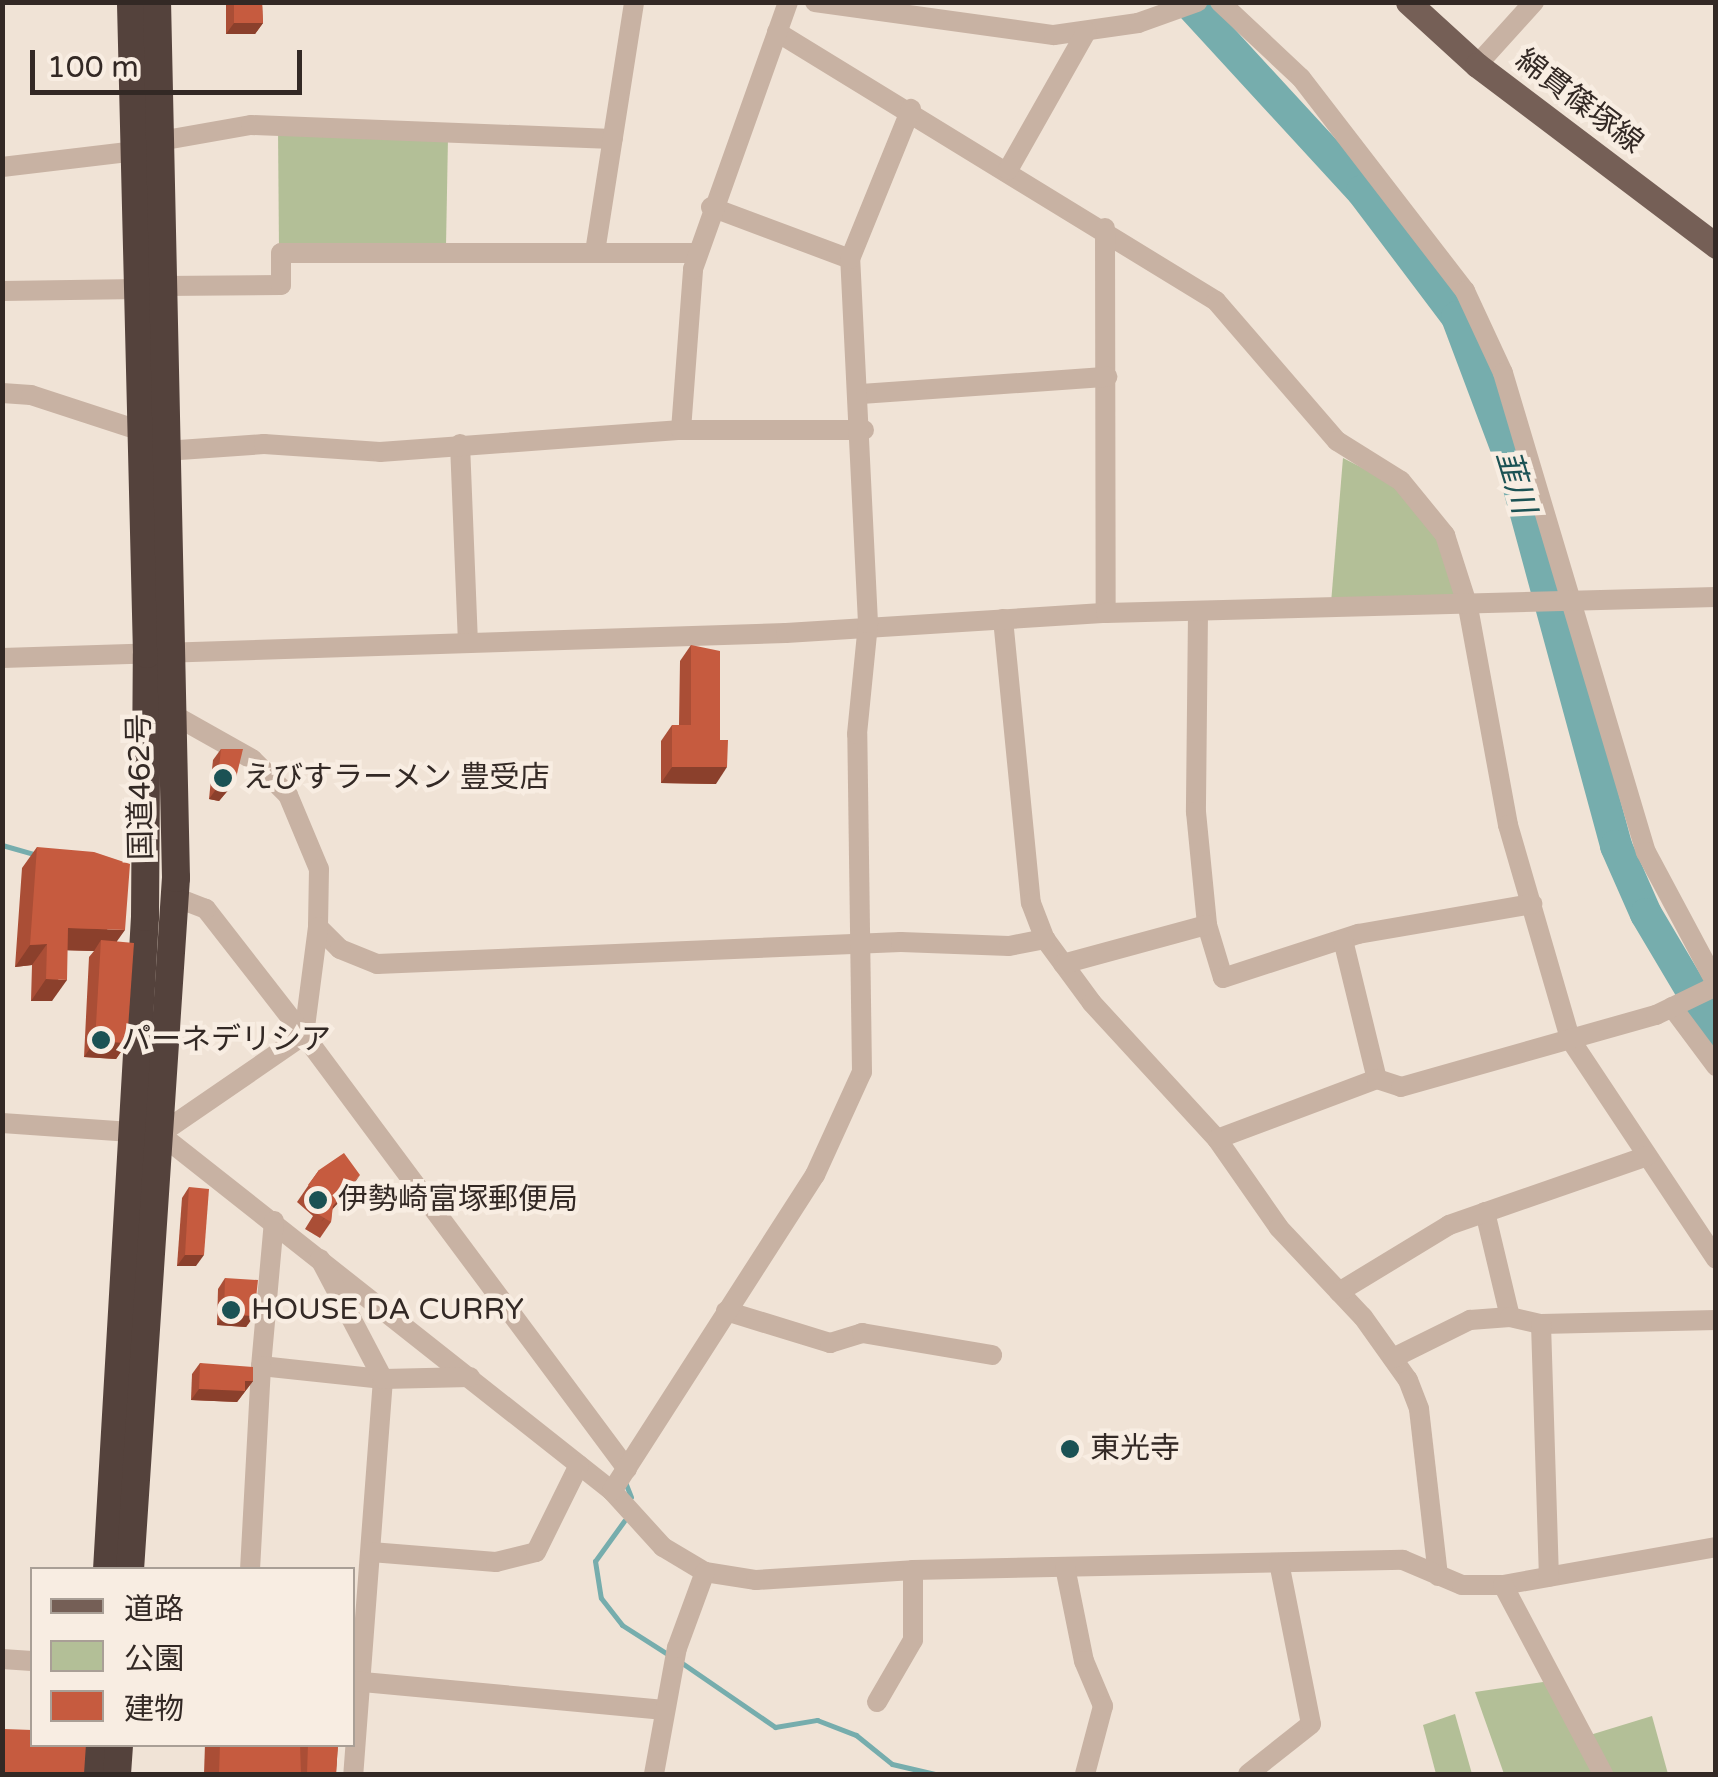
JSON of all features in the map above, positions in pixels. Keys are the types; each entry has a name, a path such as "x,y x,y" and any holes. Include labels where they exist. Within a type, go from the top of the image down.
{"highway":[{"name":"国道462号","path":"131,2 148,146"},
{"name":"国道462号","path":"130,1567 147,1133 145,917 165,451 151,287 148,146 158,2"},
{"name":"国道462号","path":"108,1567 147,1133 175,897 172,714 157,654 141,432 151,287"},
{"path":"94,1774 96,1747"},
{"path":"116,1774 118,1747"}],"main road":[{"name":"綿貫篠塚線","path":"1408,2 1478,66 1716,246"}],"street":[{"path":"595,252 634,2"},
{"path":"681,430 698,253 788,2"},
{"path":"815,2 974,29 1086,32 1176,12 1197,2"},
{"path":"1217,1139 1377,1079 1401,1086 1570,1039 1672,1007 1716,984 1646,852 1568,603 1503,373 1466,292 1302,78 1220,2"},
{"path":"1478,66 1534,2"},
{"path":"776,32 911,109 1216,302 1338,440 1401,481 1445,534 1468,607 1508,824 1570,1039 1716,1259"},
{"path":"1008,170 1086,32"},
{"path":"612,1491 815,1174 862,1072 857,734 868,623 864,430 850,259 911,109"},
{"path":"2,167 148,146 250,125 613,139"},
{"path":"712,207 850,259"},
{"path":"1104,228 1106,613"},
{"path":"2,291 281,285 281,253 698,253"},
{"path":"861,394 1107,377"},
{"path":"2,393 31,395 141,432"},
{"path":"165,451 264,444 380,452 681,430 864,430"},
{"path":"460,444 468,644"},
{"path":"2,658 786,632 868,623 1106,613 1468,607 1716,597"},
{"path":"1198,612 1196,812 1207,925 1223,978 1342,940 1532,904"},
{"path":"1004,619 1031,903 1044,939 1217,1139 1279,1228 1393,1358 1420,1409 1438,1576"},
{"path":"147,1133 299,1039 318,928 320,869 288,795 252,759 172,714"},
{"path":"175,897 206,909 299,1039 628,1470"},
{"path":"1063,964 1207,925"},
{"path":"318,928 340,949 377,964 858,946 1009,946 1044,939"},
{"path":"1342,940 1377,1079"},
{"path":"1672,1007 1716,1066"},
{"path":"2,1122 147,1133 274,1221 612,1491 663,1547 704,1572 756,1580 913,1570 1403,1560 1462,1585 1503,1585 1716,1547"},
{"path":"1339,1292 1448,1225 1648,1156"},
{"path":"1485,1212 1510,1317"},
{"path":"250,1567 261,1366 274,1221"},
{"path":"320,1258 323,1275 383,1379 355,1728"},
{"path":"726,1311 830,1343 862,1333 992,1354"},
{"path":"1393,1358 1470,1320 1510,1317 1541,1324 1716,1320"},
{"path":"1541,1324 1549,1576"},
{"path":"261,1366 367,1372 383,1379 470,1378"},
{"path":"370,1552 496,1562 536,1552 580,1465"},
{"path":"1248,1774 1312,1724 1279,1562"},
{"path":"1065,1566 1084,1661 1103,1706 1085,1774"},
{"path":"877,1702 913,1640 913,1570"},
{"path":"654,1774 662,1710 704,1572"},
{"path":"1503,1585 1603,1774"},
{"path":"2,1659 30,1661"},
{"path":"357,1682 662,1710"},
{"path":"353,1774 354,1747"}],"green space":[{"path":"278,129 448,137 446,246 279,251"},
{"path":"1343,458 1390,482 1440,536 1459,600 1331,603"},
{"path":"1550,1681 1598,1774 1504,1774 1475,1692"},
{"path":"1455,1714 1472,1774 1436,1774 1423,1725"},
{"path":"1652,1716 1668,1774 1609,1774 1590,1735"}],"building":[{"path":"234,2 262,2 263,23 234,23"},
{"path":"691,645 720,651 720,740 728,740 727,767 672,767 672,725 691,725"},
{"path":"221,749 243,749 235,782 227,790 217,788"},
{"path":"37,847 94,852 130,864 125,930 68,928 67,980 46,979 47,944 30,945"},
{"path":"101,940 134,943 127,1043 95,1041"},
{"path":"344,1153 360,1175 333,1206 331,1222 316,1213 325,1200 308,1185 319,1170"},
{"path":"189,1187 209,1189 204,1255 185,1255"},
{"path":"225,1278 258,1280 254,1316 224,1314"},
{"path":"200,1363 253,1367 253,1381 245,1381 245,1391 199,1389"},
{"path":"4,1729 30,1730 30,1747 86,1747 84,1774 2,1774"},
{"path":"220,1747 300,1747 301,1774 219,1774"},
{"path":"308,1747 338,1747 336,1774 307,1774"}],"waterway":[{"name":"韮川","path":"1188,2 1362,191 1457,317 1513,466 1616,846 1646,914 1716,1032"},
{"path":"2,845 38,855"},
{"path":"625,1482 631,1497"},
{"path":"624,1521 595,1561 601,1598 622,1625 669,1655"},
{"path":"682,1663 775,1727 817,1720 856,1735 892,1764 935,1774"}],"place":[{"name":"えびすラーメン 豊受店","path":"223,778"},
{"name":"パーネデリシア","path":"101,1040"},
{"name":"伊勢崎富塚郵便局","path":"318,1200"},
{"name":"HOUSE DA CURRY","path":"231,1310"},
{"name":"東光寺","path":"1070,1449"}]}
